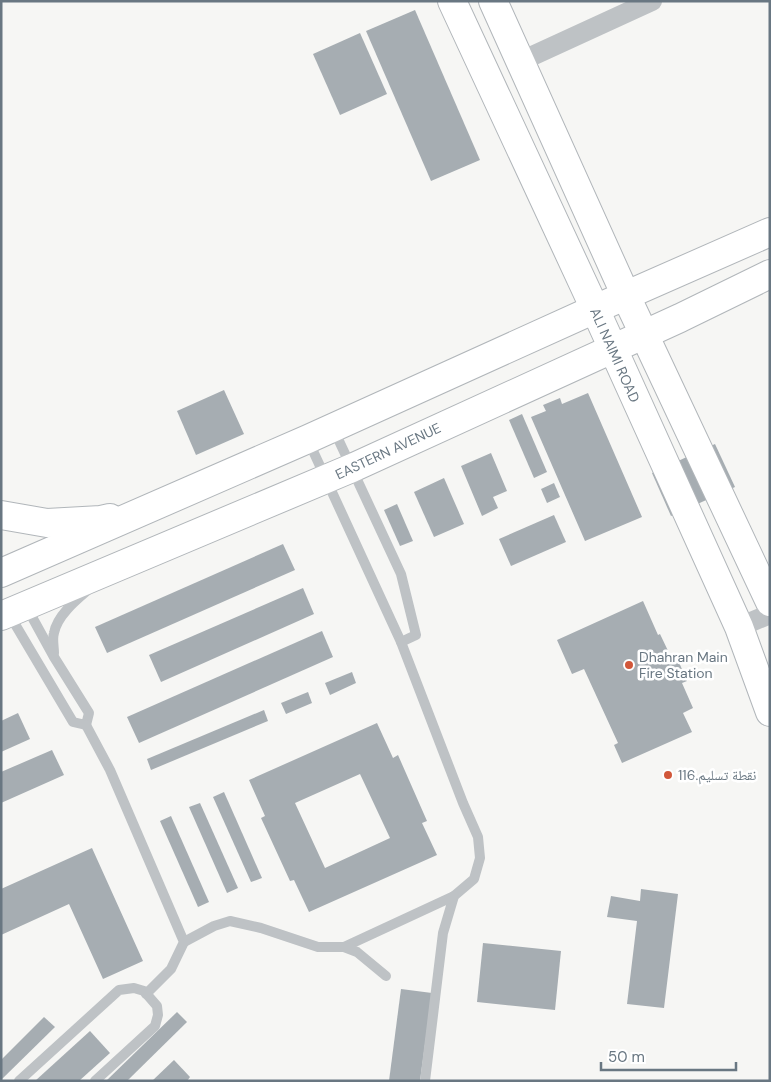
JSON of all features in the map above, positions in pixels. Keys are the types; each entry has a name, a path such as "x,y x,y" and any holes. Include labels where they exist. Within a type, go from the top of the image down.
{"main road":[{"name":"ALI NAIMI ROAD","path":"452,1 740,627 770,712"},
{"path":"493,1 626,296 770,602"},
{"path":"9,609 5,566 155,507 770,232"},
{"name":"EASTERN AVENUE","path":"9,609 109,572 352,468 680,318 770,274"},
{"path":"1,515 47,523 102,520 155,507"}],"street":[{"path":"519,62 652,1"},
{"path":"740,627 770,614"}],"lane":[{"path":"332,428 401,574 416,635 402,642"},
{"path":"308,439 402,642 462,803 478,837 480,858 474,879 454,896 344,947"},
{"path":"54,657 54,633 60,618 73,603 109,572"},
{"path":"9,609 54,657 88,713 86,725 110,770 184,942"},
{"path":"9,609 73,722 86,725"},
{"path":"425,1081 443,933 454,896"},
{"path":"146,994 171,969 184,942 214,926 230,921 261,928 318,947 344,947 357,952 386,976"},
{"path":"19,1081 119,990 134,988 144,991 157,1006 158,1014 155,1026 95,1081"}],"building":[{"path":"415,10 480,160 431,181 366,31"},
{"path":"360,33 387,94 340,115 313,54"},
{"path":"224,390 244,434 196,455 177,411"},
{"path":"588,393 642,517 585,541 531,417 546,411 543,405 560,398 562,404"},
{"path":"522,414 547,472 534,478 509,420"},
{"path":"715,444 735,487 671,516 652,473"},
{"path":"491,453 507,491 493,497 498,508 482,516 461,466"},
{"path":"444,478 464,524 434,537 414,492"},
{"path":"554,483 560,497 547,503 541,489"},
{"path":"397,504 413,541 400,546 384,510"},
{"path":"554,515 566,542 511,566 499,539"},
{"path":"283,544 295,570 107,653 95,627"},
{"path":"303,588 314,614 161,682 149,655"},
{"path":"643,601 658,635 660,634 670,655 675,653 687,681 682,683 693,708 683,713 692,732 622,763 614,745 618,743 584,669 572,674 557,640"},
{"path":"322,631 333,657 139,743 127,717"},
{"path":"352,672 356,683 330,695 325,683"},
{"path":"308,692 312,703 286,714 281,703"},
{"path":"264,710 268,721 151,770 147,759"},
{"path":"18,713 30,739 1,752 1,721"},
{"path":"377,723 393,758 398,755 427,821 422,823 437,855 309,912 294,880 290,881 261,818 265,816 249,780","holes":["360,774 390,838 325,868 295,803"]},
{"path":"52,750 64,775 1,803 1,772"},
{"path":"224,792 262,878 251,882 213,797"},
{"path":"200,803 238,888 227,893 189,807"},
{"path":"171,816 209,902 198,907 160,821"},
{"path":"92,848 143,961 103,979 69,904 1,935 1,889"},
{"path":"641,889 678,894 664,1008 627,1004 637,921 607,917 611,896 640,901"},
{"path":"483,943 561,951 555,1010 477,1002"},
{"path":"401,989 432,993 420,1081 389,1081"},
{"path":"177,1012 187,1022 127,1081 106,1081"},
{"path":"44,1017 55,1027 1,1080 1,1060"},
{"path":"90,1031 110,1053 79,1081 35,1081"},
{"path":"174,1060 190,1077 187,1081 152,1081"}],"place":[{"name":"Dhahran Main Fire Station","path":"629,665"},
{"name":"نقطة تسليم.116","path":"668,775"}]}
